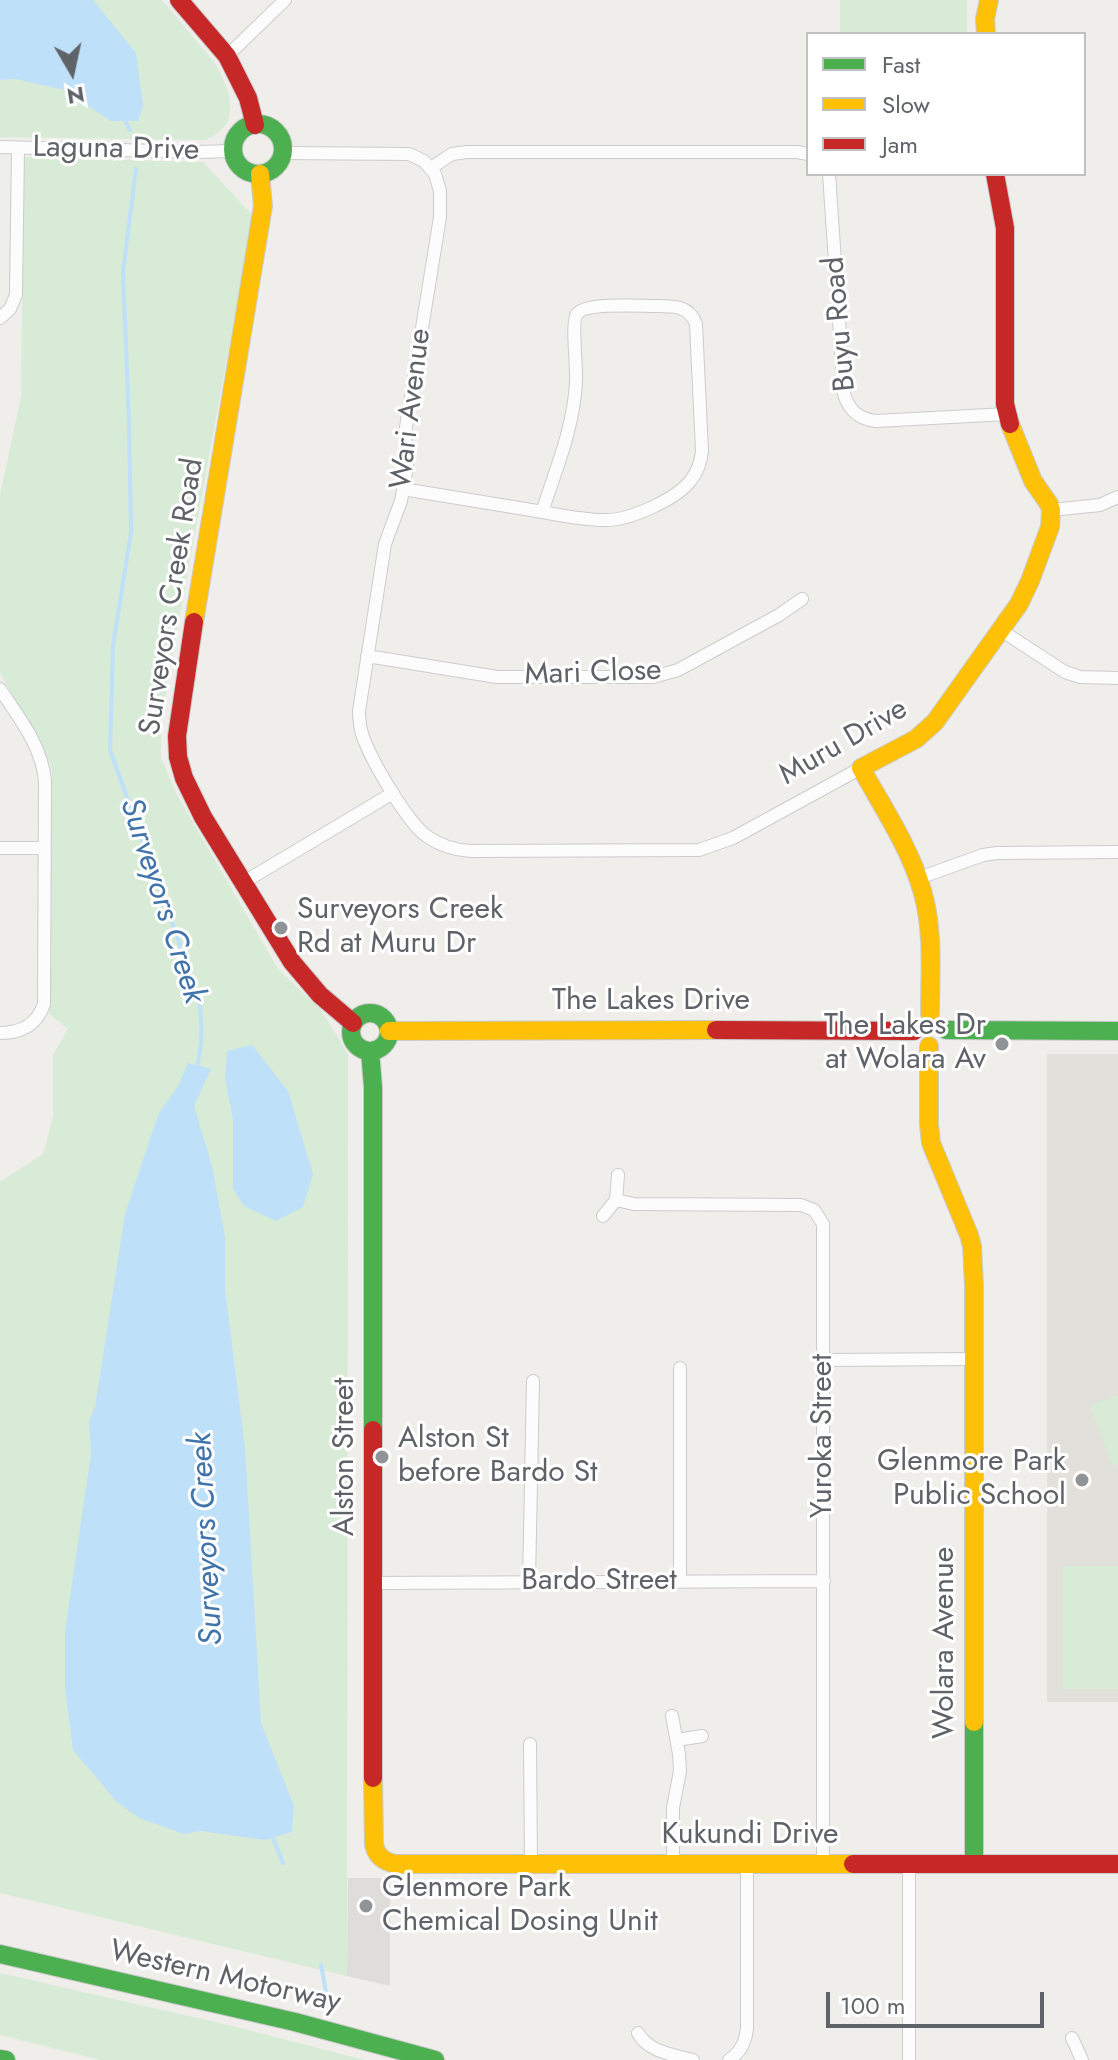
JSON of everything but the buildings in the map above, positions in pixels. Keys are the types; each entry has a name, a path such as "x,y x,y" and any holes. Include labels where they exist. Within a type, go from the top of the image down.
{"main road":[{"path":"179,0 227,56 248,98 255,125"},
{"path":"986,32 989,0"},
{"path":"255,125 276,132 282,145 282,153 275,167 260,174 244,170 234,158 233,151 233,143 241,131 255,125"},
{"name":"Surveyors Creek Road","path":"260,174 263,206 258,244 176,739 178,760 190,792 281,947 316,992 353,1023"},
{"path":"995,176 1005,228 1007,414 1033,481 1051,510"},
{"name":"Muru Drive","path":"861,768 916,739 941,715 1019,604 1050,527 1051,510"},
{"path":"861,768 919,878 929,925 930,1014"},
{"path":"374,1013 385,1020 388,1037 381,1047 370,1051 360,1048 352,1039 353,1023 362,1015 374,1013"},
{"path":"930,1014 940,1017 946,1030 939,1043 929,1046 917,1040 914,1025 920,1017 930,1014"},
{"path":"946,1030 1118,1031"},
{"name":"The Lakes Drive","path":"389,1031 914,1031"},
{"name":"Wolara Avenue","path":"929,1046 931,1143 972,1246 975,1359 974,1864"},
{"name":"Alston Street","path":"370,1051 373,1087 373,1840 376,1854 383,1860"},
{"name":"Kukundi Drive","path":"383,1860 395,1864 1118,1864"},
{"name":"Western Motorway","path":"0,1954 295,2022 435,2060"}],"street":[{"path":"227,56 285,0"},
{"name":"Laguna Drive","path":"0,147 233,151"},
{"path":"0,318 10,309 16,295 18,148"},
{"path":"282,153 400,153 414,156 431,168 452,154 467,152 806,154"},
{"name":"Wari Avenue","path":"393,793 362,734 359,711 385,544 407,467 405,433 440,217 440,191 431,168"},
{"name":"Buyu Road","path":"829,176 844,394 850,409 864,419 876,421 1007,414"},
{"path":"403,489 542,512 596,520 639,513 678,492 690,482 698,469 702,451 696,324 686,309 673,306 595,307 582,309 575,316 577,380 574,404 564,448 542,512"},
{"path":"1051,510 1100,505 1118,497"},
{"name":"Mari Close","path":"367,656 497,677 653,677 678,670 779,615 802,599"},
{"path":"999,629 1065,672 1080,677 1118,678"},
{"path":"0,689 42,759 45,781 45,998 42,1011 30,1025 14,1032 0,1033"},
{"name":"Muru Drive","path":"393,793 422,832 441,844 460,850 689,851 733,838 861,768"},
{"path":"244,882 393,793"},
{"path":"0,848 44,848"},
{"path":"919,878 997,853 1118,852"},
{"path":"603,1216 616,1200 618,1175"},
{"name":"Yuroka Street","path":"616,1200 634,1204 801,1205 814,1210 821,1218 824,1229 823,1864"},
{"path":"824,1360 975,1359"},
{"path":"680,1368 680,1581"},
{"path":"529,1582 533,1381"},
{"name":"Bardo Street","path":"374,1583 824,1581"},
{"path":"672,1716 680,1771 673,1808 673,1864"},
{"path":"677,1740 702,1736"},
{"path":"530,1744 531,1864"},
{"path":"729,2060 740,2050 747,2028 747,1864"},
{"path":"909,1864 909,2060"},
{"path":"638,2033 643,2041 656,2049 693,2060"},
{"path":"1072,2038 1082,2060"}],"shaded area":[{"name":"Glenmore Park Public School","path":"1047,1054 1118,1054 1118,1702 1047,1702"},
{"path":"348,1878 390,1878 390,1986 347,1976"}],"green space":[{"path":"0,0 162,0 218,68 230,99 229,118 224,127 205,140 0,137"},
{"path":"840,0 967,0 967,32 840,32"},
{"path":"24,157 203,162 253,216 161,718 161,758 177,795 278,969 321,1010 348,1054 347,1976 0,1893 0,1182 43,1154 53,1117 53,1055 68,1029 49,1014 52,771 48,758 0,673 0,495 21,397"},
{"path":"1118,1395 1118,1464 1112,1466 1090,1405"},
{"path":"1063,1566 1118,1566 1118,1689 1063,1689"},
{"path":"0,1973 365,2060 100,2060 0,2035"}],"water":[{"path":"0,0 93,0 136,53 143,105 138,121 111,121 64,90 16,79 0,80"},
{"path":"252,1045 288,1091 313,1174 303,1207 276,1221 244,1206 233,1189 233,1120 225,1078 227,1051"},
{"path":"188,1063 211,1069 194,1106 212,1166 225,1237 225,1289 245,1448 261,1723 294,1806 292,1832 265,1840 201,1831 184,1834 139,1818 117,1802 73,1750 65,1689 65,1631 91,1454 89,1421 95,1407 125,1214 158,1115 178,1086"}],"waterway":[{"name":"Surveyors Creek","path":"124,118 130,130"},
{"name":"Surveyors Creek","path":"136,169 123,272 131,532 113,646 110,750 199,998 201,1033 197,1067"},
{"name":"Surveyors Creek","path":"272,1836 283,1863"},
{"name":"Surveyors Creek","path":"321,1965 326,1992"}],"traffic: fast":[{"path":"258,124 275,132 283,149 275,166 258,174 241,166 233,149 241,132 258,124"},
{"path":"370,1013 383,1019 389,1032 383,1045 370,1051 357,1045 351,1032 357,1019 370,1013"},
{"path":"946,1030 1118,1031"},
{"path":"370,1051 373,1087 373,1430"},
{"path":"974,1722 974,1864"},
{"path":"0,1954 295,2022 435,2060"},
{"path":"0,2059 6,2060"}],"traffic: slow":[{"path":"986,32 989,0"},
{"path":"194,622 263,206 260,174"},
{"path":"930,1014 930,936 922,890 903,843 861,768 916,739 935,722 1019,604 1030,581 1050,527 1051,510 1033,481 1010,424"},
{"path":"389,1031 716,1030"},
{"path":"929,1046 931,1143 972,1246 974,1722"},
{"path":"373,1778 374,1845 382,1858 395,1864 853,1864"}],"traffic: jam":[{"path":"179,0 227,56 248,98 255,125"},
{"path":"995,176 1005,228 1005,404 1010,424"},
{"path":"194,622 177,736 178,757 184,778 203,817 292,962 320,995 353,1023"},
{"path":"716,1030 914,1031"},
{"path":"373,1430 373,1778"},
{"path":"853,1864 1118,1864"}],"place":[{"name":"Surveyors Creek Rd at Muru Dr","path":"281,928"},
{"name":"The Lakes Dr at Wolara Av","path":"1002,1044"},
{"name":"Alston St before Bardo St","path":"382,1457"},
{"name":"Glenmore Park Public School","path":"1082,1480"},
{"name":"Glenmore Park Chemical Dosing Unit","path":"366,1906"}]}
